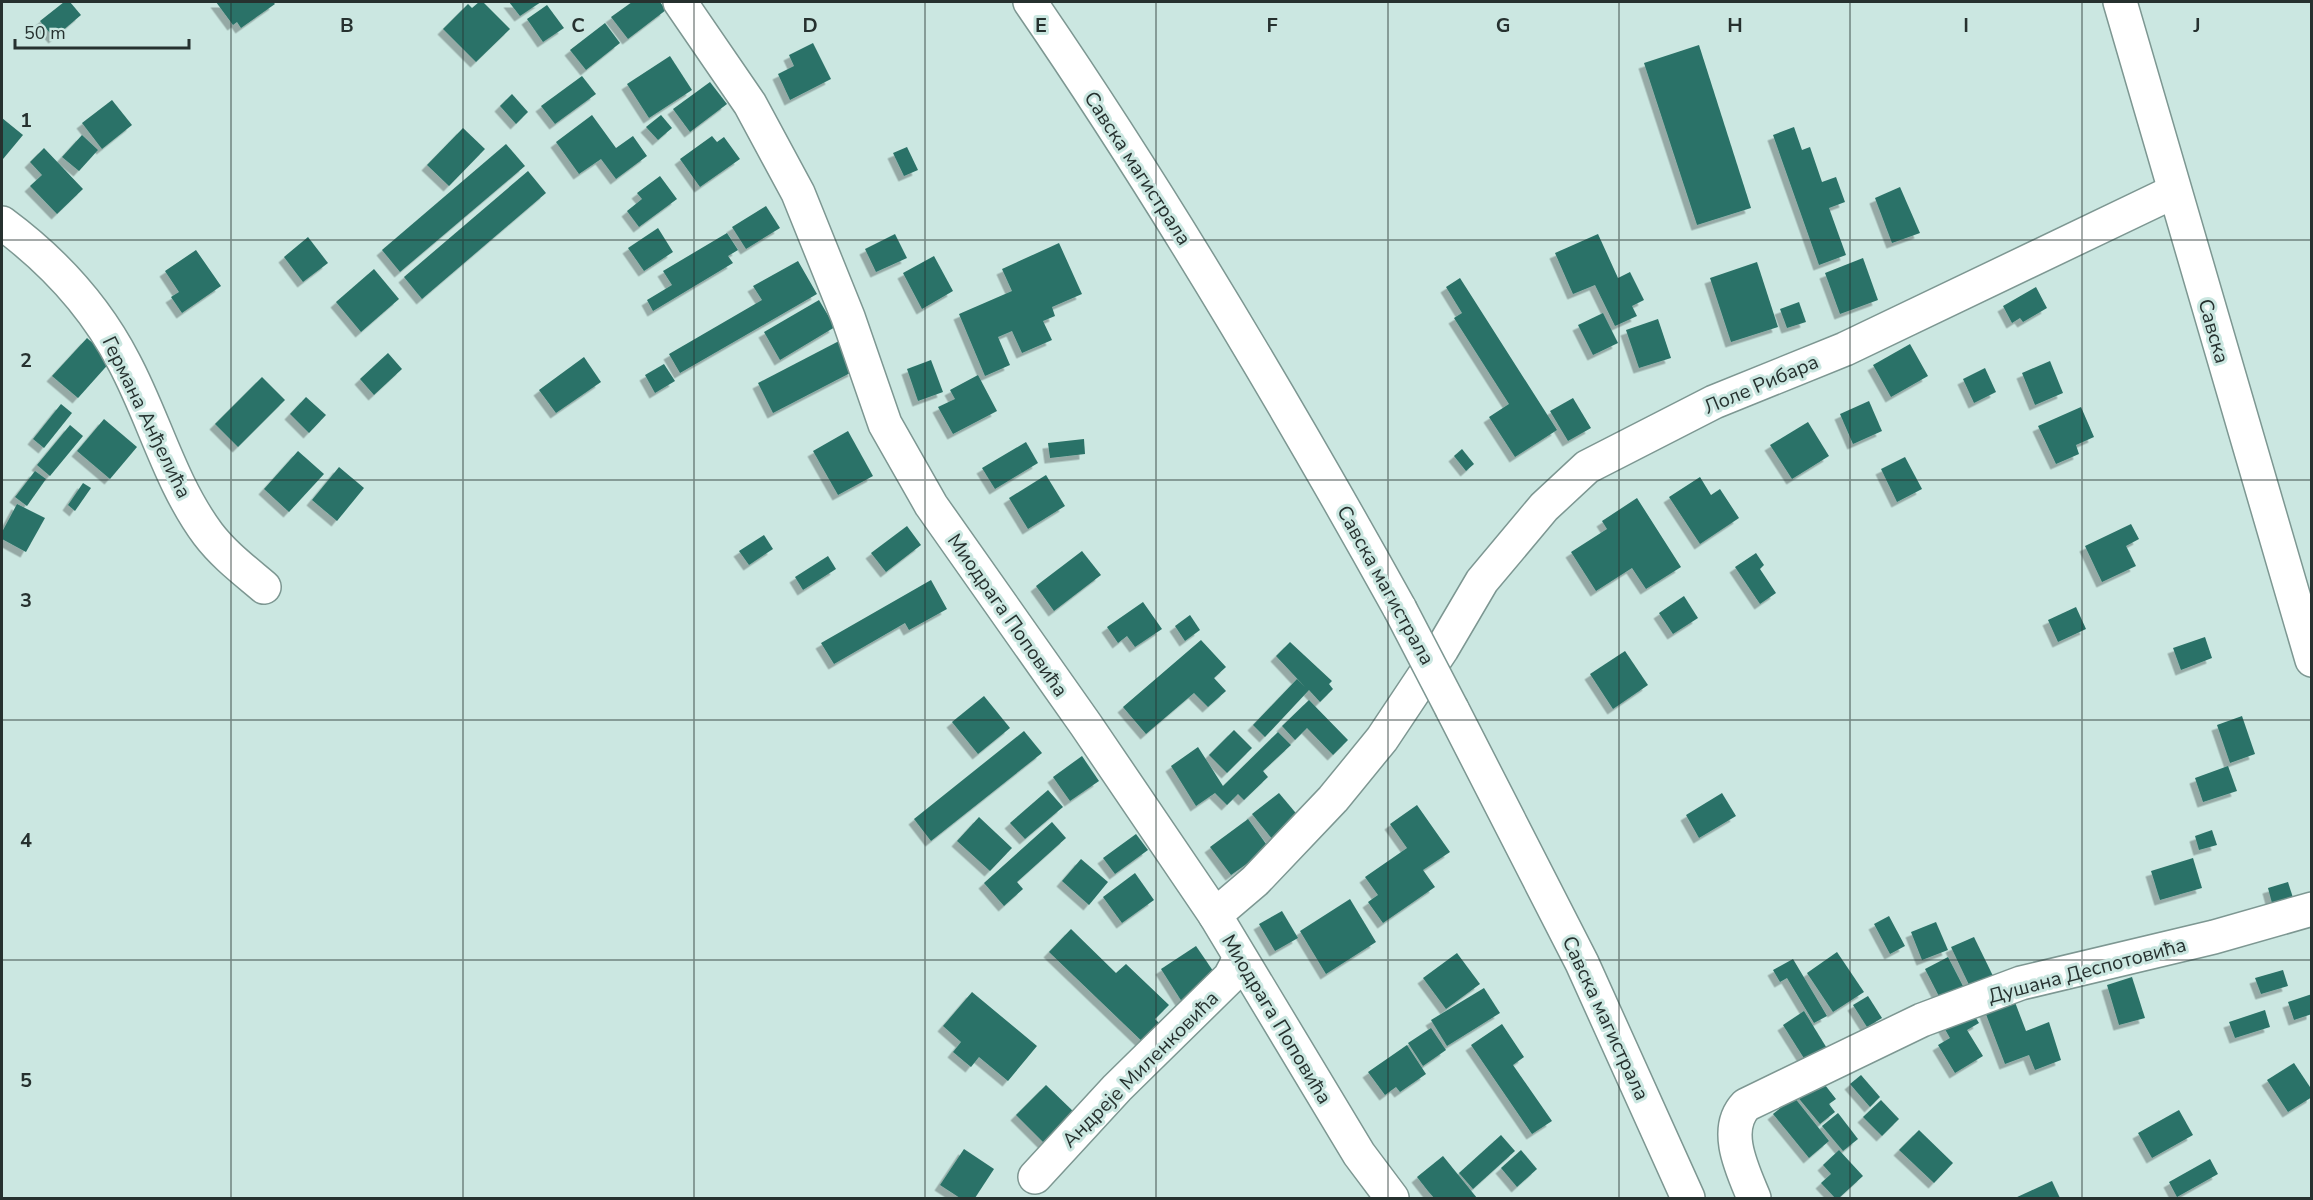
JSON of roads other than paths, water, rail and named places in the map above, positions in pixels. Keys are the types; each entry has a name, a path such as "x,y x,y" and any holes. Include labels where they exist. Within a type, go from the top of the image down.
{"street":[{"name":"Миодрага Поповића","path":"680,2 750,104 798,193 848,317 885,424 931,506 1086,724 1215,915 1359,1154 1392,1198"},
{"name":"Савска магистрала","path":"1030,2 1191,250 1305,438 1400,609 1582,963 1688,1198"},
{"name":"Савска","path":"2120,2 2173,192 2312,660"},
{"name":"Лоле Рибара","path":"1215,915 1255,881 1333,800 1382,739 1427,672 1482,581 1503,553 1564,486 1587,467 1714,402 1845,349 2173,192"},
{"name":"Германа Анђелића","path":"2,223 51,266 95,314 125,362 189,503 227,556 264,587"},
{"name":"Душана Деспотовића","path":"1754,1198 1734,1137 1735,1122 1746,1106 1922,1020 2021,983 2214,937 2312,909"},
{"name":"Андреје Миленковића","path":"1035,1176 1117,1088 1230,977 1240,958"}]}
